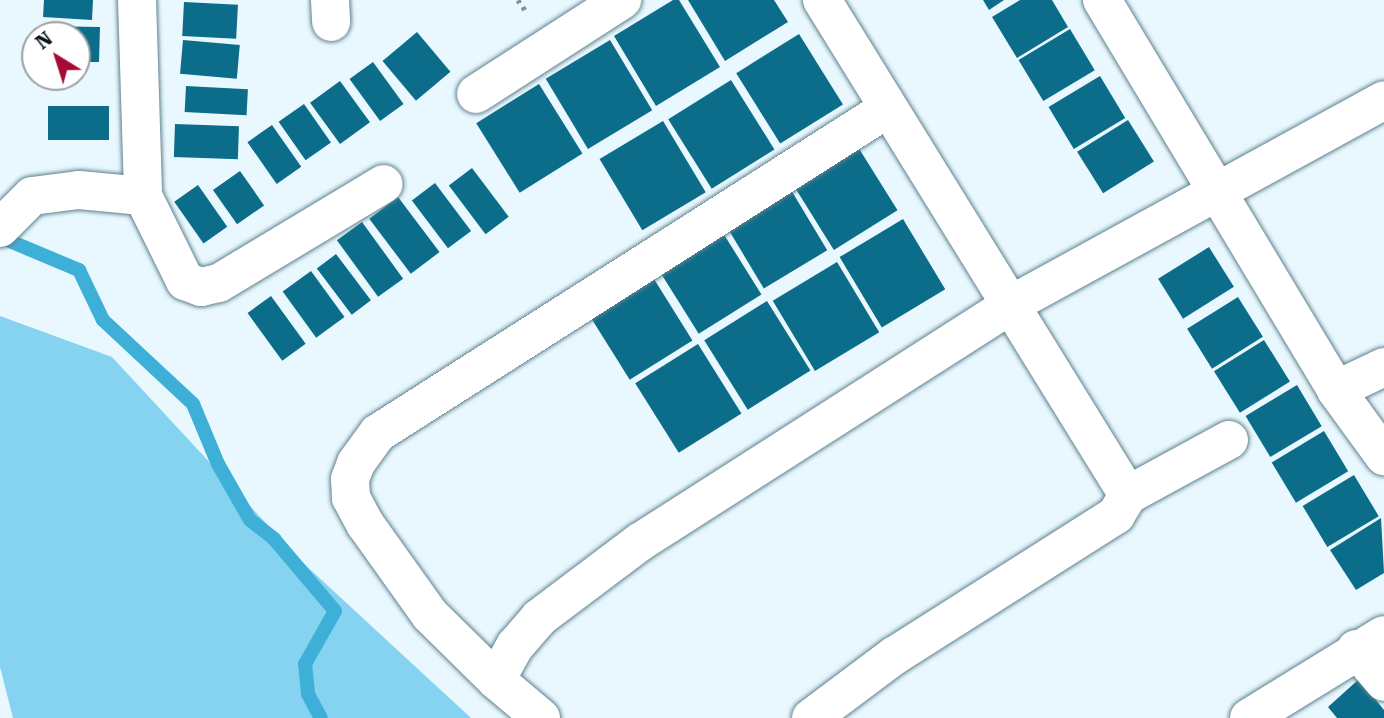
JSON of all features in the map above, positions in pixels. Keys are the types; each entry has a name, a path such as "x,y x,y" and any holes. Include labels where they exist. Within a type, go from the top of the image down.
{"street":[{"path":"137,0 143,196 185,281 201,287 219,283 384,184"},
{"path":"476,94 622,0"},
{"path":"822,0 1128,495"},
{"path":"1102,0 1336,390 1384,456"},
{"path":"496,681 515,646 539,618 640,542 1012,304 1384,100"},
{"path":"541,718 496,681 430,615 365,524 351,498 350,479 356,463 378,433 887,109"},
{"path":"11,207 79,190 143,196"},
{"path":"1336,390 1384,367"},
{"path":"811,718 894,656 1116,515 1128,495 1229,440"},
{"path":"1249,718 1370,642 1384,682"}],"shaded area":[{"path":"0,316 112,357 301,561 471,718 13,718 0,667"}],"building":[{"path":"44,0 93,0 92,20 43,17"},
{"path":"673,0 679,0 720,67 656,106 614,36"},
{"path":"688,0 774,0 788,22 725,61"},
{"path":"983,0 1004,0 989,10"},
{"path":"1020,0 1052,0 1068,27 1017,58 992,17"},
{"path":"184,2 238,5 236,39 182,36"},
{"path":"91,27 100,27 99,62 91,62"},
{"path":"1070,29 1095,70 1043,101 1019,60"},
{"path":"417,32 450,72 416,101 383,61"},
{"path":"799,34 843,104 780,144 736,73"},
{"path":"183,40 240,45 237,79 180,74"},
{"path":"610,40 652,110 588,149 546,79"},
{"path":"373,62 404,104 380,121 350,79"},
{"path":"1100,76 1125,118 1074,149 1049,107"},
{"path":"731,80 774,150 712,189 668,119"},
{"path":"340,81 370,122 340,144 310,103"},
{"path":"539,84 582,154 520,193 476,123"},
{"path":"186,86 248,89 247,115 185,112"},
{"path":"304,104 331,143 306,160 279,122"},
{"path":"48,106 109,106 109,140 48,140"},
{"path":"1128,120 1154,162 1103,193 1077,152"},
{"path":"663,121 706,192 642,230 600,159"},
{"path":"175,124 239,126 238,159 174,157"},
{"path":"272,125 301,167 277,184 247,142"},
{"path":"853,139 898,210 834,250 789,179"},
{"path":"472,168 509,217 486,234 449,185"},
{"path":"240,171 264,205 237,224 213,190"},
{"path":"785,180 827,250 764,288 722,218"},
{"path":"435,183 471,231 448,248 412,200"},
{"path":"198,185 227,227 203,243 174,202"},
{"path":"398,197 440,252 411,274 369,219"},
{"path":"903,219 945,289 882,327 840,257"},
{"path":"362,222 403,279 378,297 337,240"},
{"path":"718,225 761,295 699,334 655,264"},
{"path":"1209,247 1234,287 1183,319 1158,279"},
{"path":"336,254 371,300 352,315 317,268"},
{"path":"837,262 879,332 815,371 773,301"},
{"path":"311,271 345,317 316,338 283,292"},
{"path":"649,271 692,341 630,380 586,310"},
{"path":"271,296 306,344 282,361 248,313"},
{"path":"1238,297 1263,337 1212,369 1187,329"},
{"path":"767,301 810,371 748,410 704,340"},
{"path":"1264,340 1290,382 1240,413 1214,371"},
{"path":"698,344 741,414 679,453 635,383"},
{"path":"1297,385 1322,426 1270,457 1246,416"},
{"path":"1324,431 1348,471 1296,503 1272,462"},
{"path":"1354,475 1379,516 1327,547 1303,506"},
{"path":"1381,518 1384,573 1356,590 1330,550"},
{"path":"1359,679 1384,710 1384,718 1337,718 1328,707"}],"waterway":[{"path":"0,237 79,270 103,320 193,404 218,464 250,520 274,539 335,611 305,664 308,694 321,718"}]}
